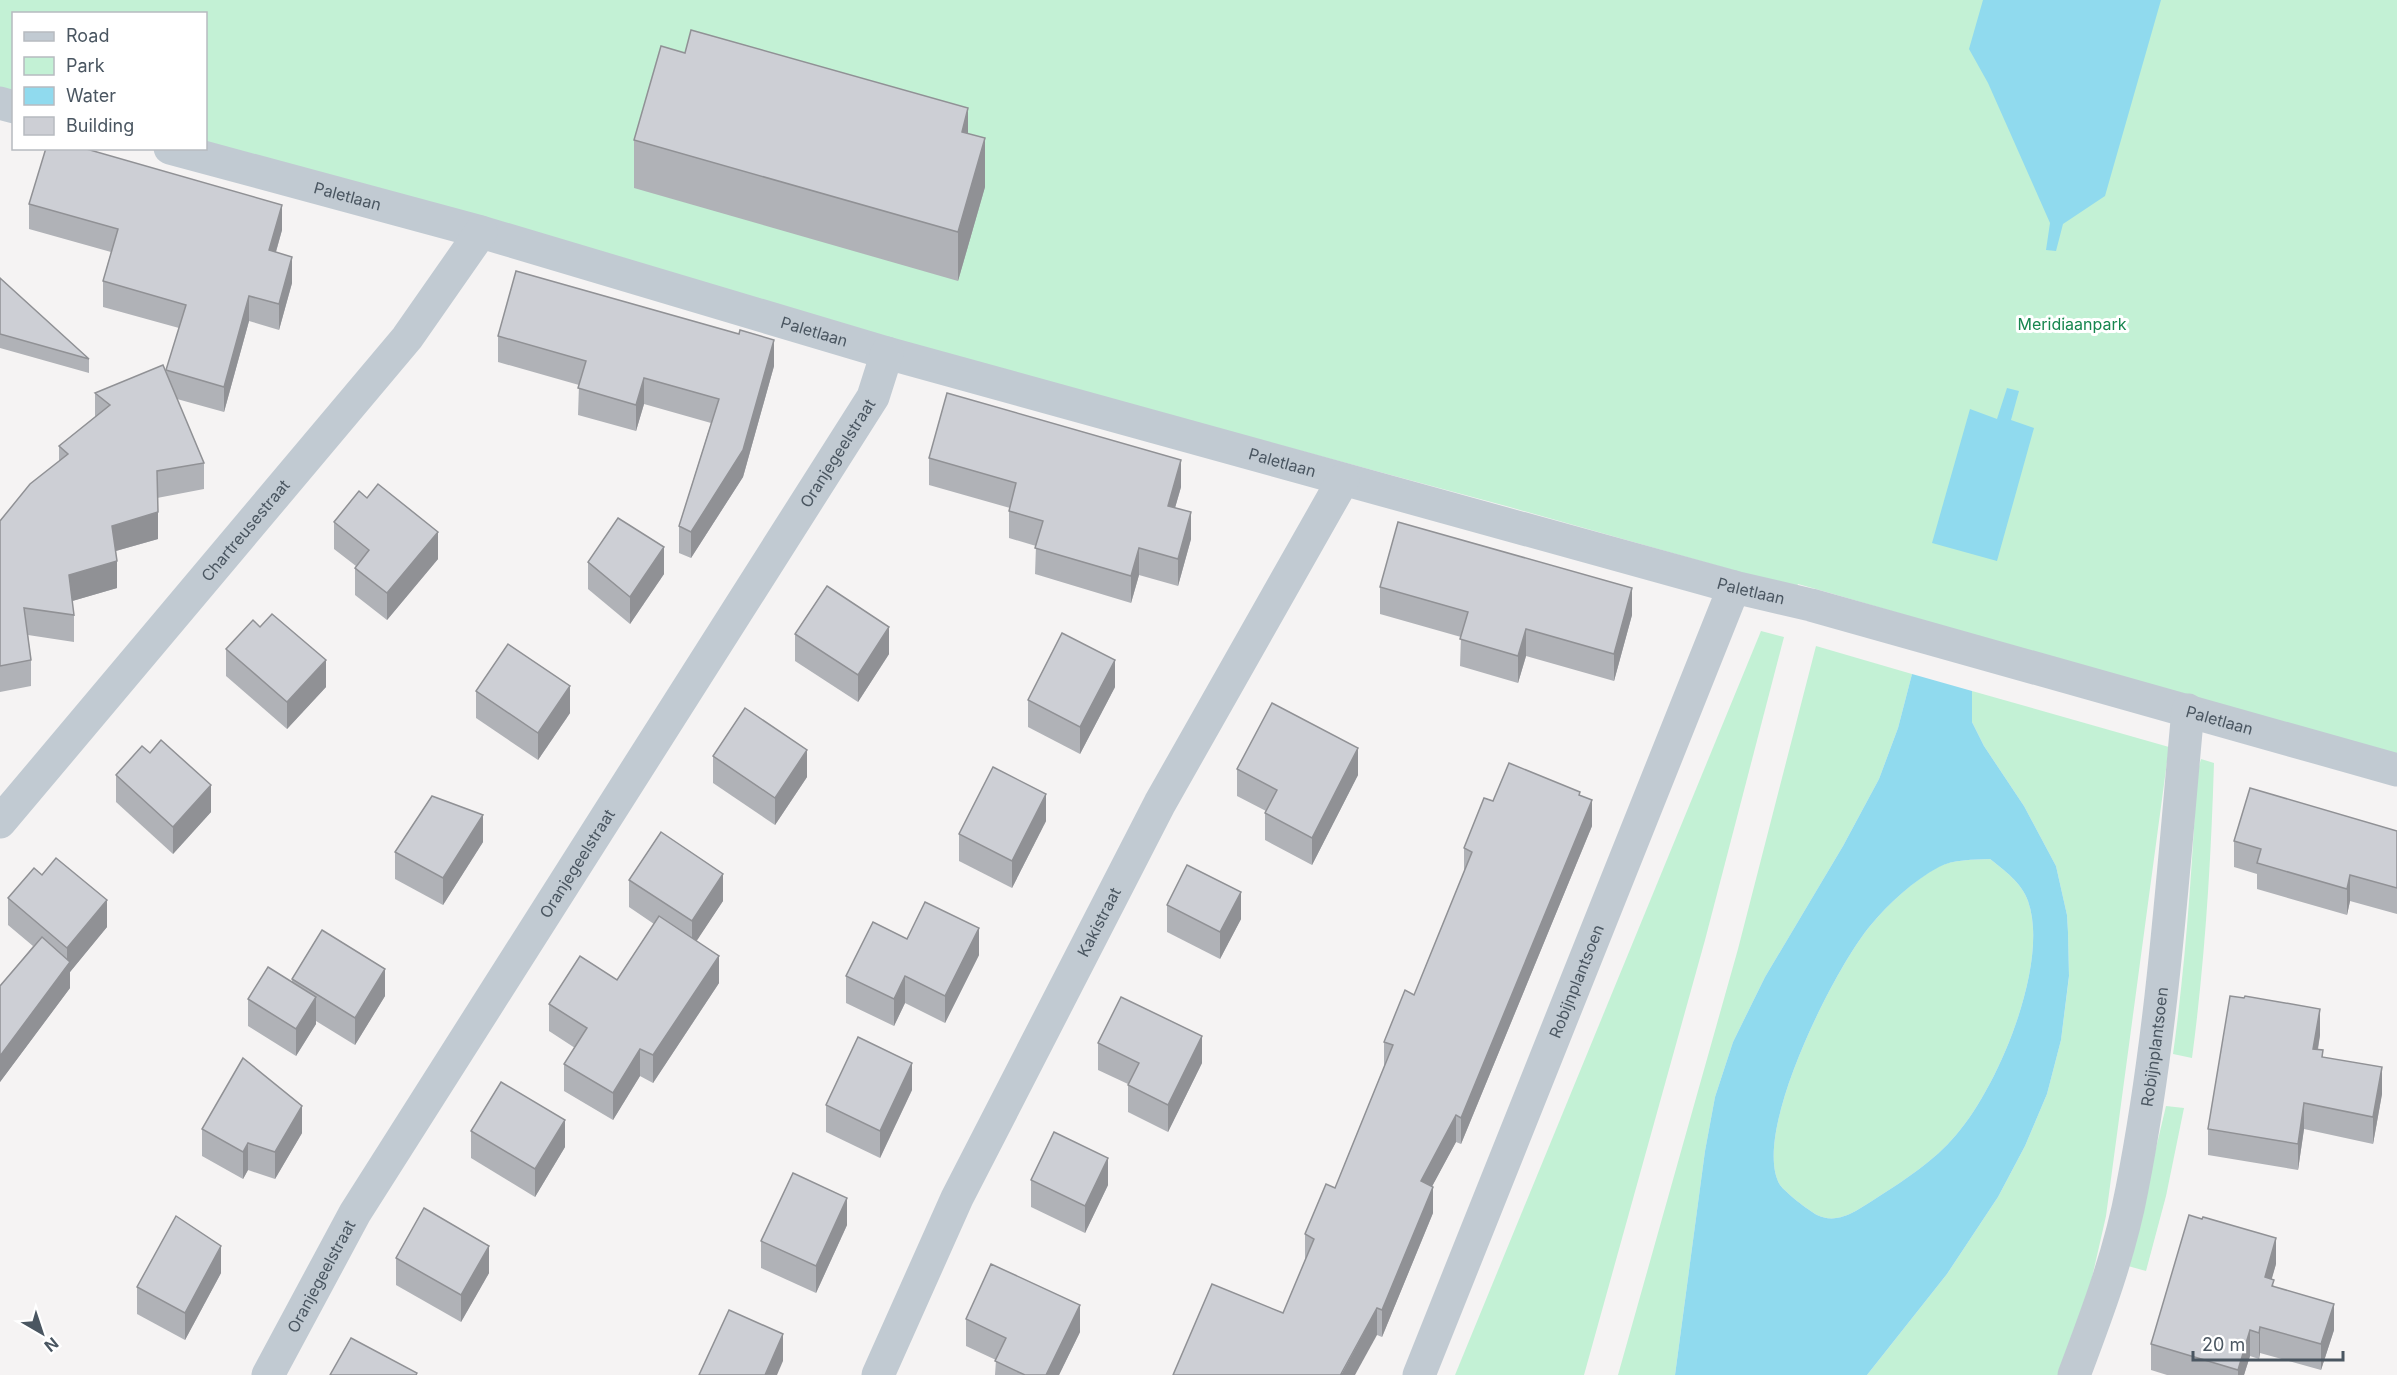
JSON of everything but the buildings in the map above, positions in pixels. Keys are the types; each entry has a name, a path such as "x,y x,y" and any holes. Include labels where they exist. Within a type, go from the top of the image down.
{"street":[{"name":"Paletlaan","path":"177,150 481,232 887,353 1734,587 1811,605 2397,770"},
{"name":"Chartreusestraat","path":"0,822 407,338 481,232"},
{"name":"Oranjegeelstraat","path":"268,1375 355,1213 873,397 887,353"},
{"name":"Kakistraat","path":"878,1375 957,1198 1154,813 1343,480"},
{"name":"Robijnplantsoen","path":"1419,1375 1734,587"},
{"name":"Robijnplantsoen","path":"2074,1375 2103,1298 2132,1190 2160,1018 2188,710"}],"green space":[{"name":"Meridiaanpark","path":"0,0 2397,0 2397,759 1798,584 1796,588 1506,506 185,150 207,150 207,12 12,12 12,103 0,100"},
{"path":"1761,631 1784,637 1705,940 1584,1375 1455,1375"},
{"path":"1816,646 1912,674 1898,728 1879,779 1843,846 1765,977 1733,1042 1715,1097 1705,1151 1675,1375 1618,1375 1738,949"},
{"path":"1972,691 2169,747 2106,1216 2091,1282 2058,1375 1867,1375 1947,1274 1998,1197 2025,1146 2047,1094 2061,1040 2069,977 2068,932 2067,915 2056,866 2024,806 1984,746 1972,722"},
{"path":"2201,759 2214,763 2207,911 2192,1058 2173,1054 2188,914 2197,774"},
{"path":"1990,859 2012,877 2025,894 2033,927 2032,957 2026,990 2016,1023 1988,1087 1956,1135 1929,1161 1849,1214 1833,1218 1817,1215 1780,1185 1774,1161 1776,1129 1786,1092 1818,1013 1855,947 1877,917 1893,901 1919,879 1944,864 1964,860"},
{"path":"2166,1106 2184,1108 2166,1196 2146,1271 2128,1266"}],"water":[{"path":"1983,0 2161,0 2105,196 2063,224 2056,251 2046,250 2050,223 1988,83 1969,49"},
{"path":"2007,388 2019,391 2011,420 2034,428 1997,561 1932,543 1970,409 1997,419"},
{"path":"1912,674 1972,691 1972,722 1984,746 2024,806 2056,866 2067,915 2069,976 2061,1040 2047,1094 2025,1146 1998,1197 1947,1274 1867,1375 1675,1375 1705,1151 1715,1097 1733,1042 1765,977 1843,846 1879,779 1898,728","holes":["1990,859 2012,877 2025,894 2033,927 2032,957 2026,990 2016,1023 1988,1087 1956,1135 1919,1169 1849,1214 1833,1218 1817,1215 1780,1185 1774,1161 1776,1129 1786,1092 1818,1013 1855,947 1877,917 1893,901 1920,879 1945,864 1964,860"]}]}
